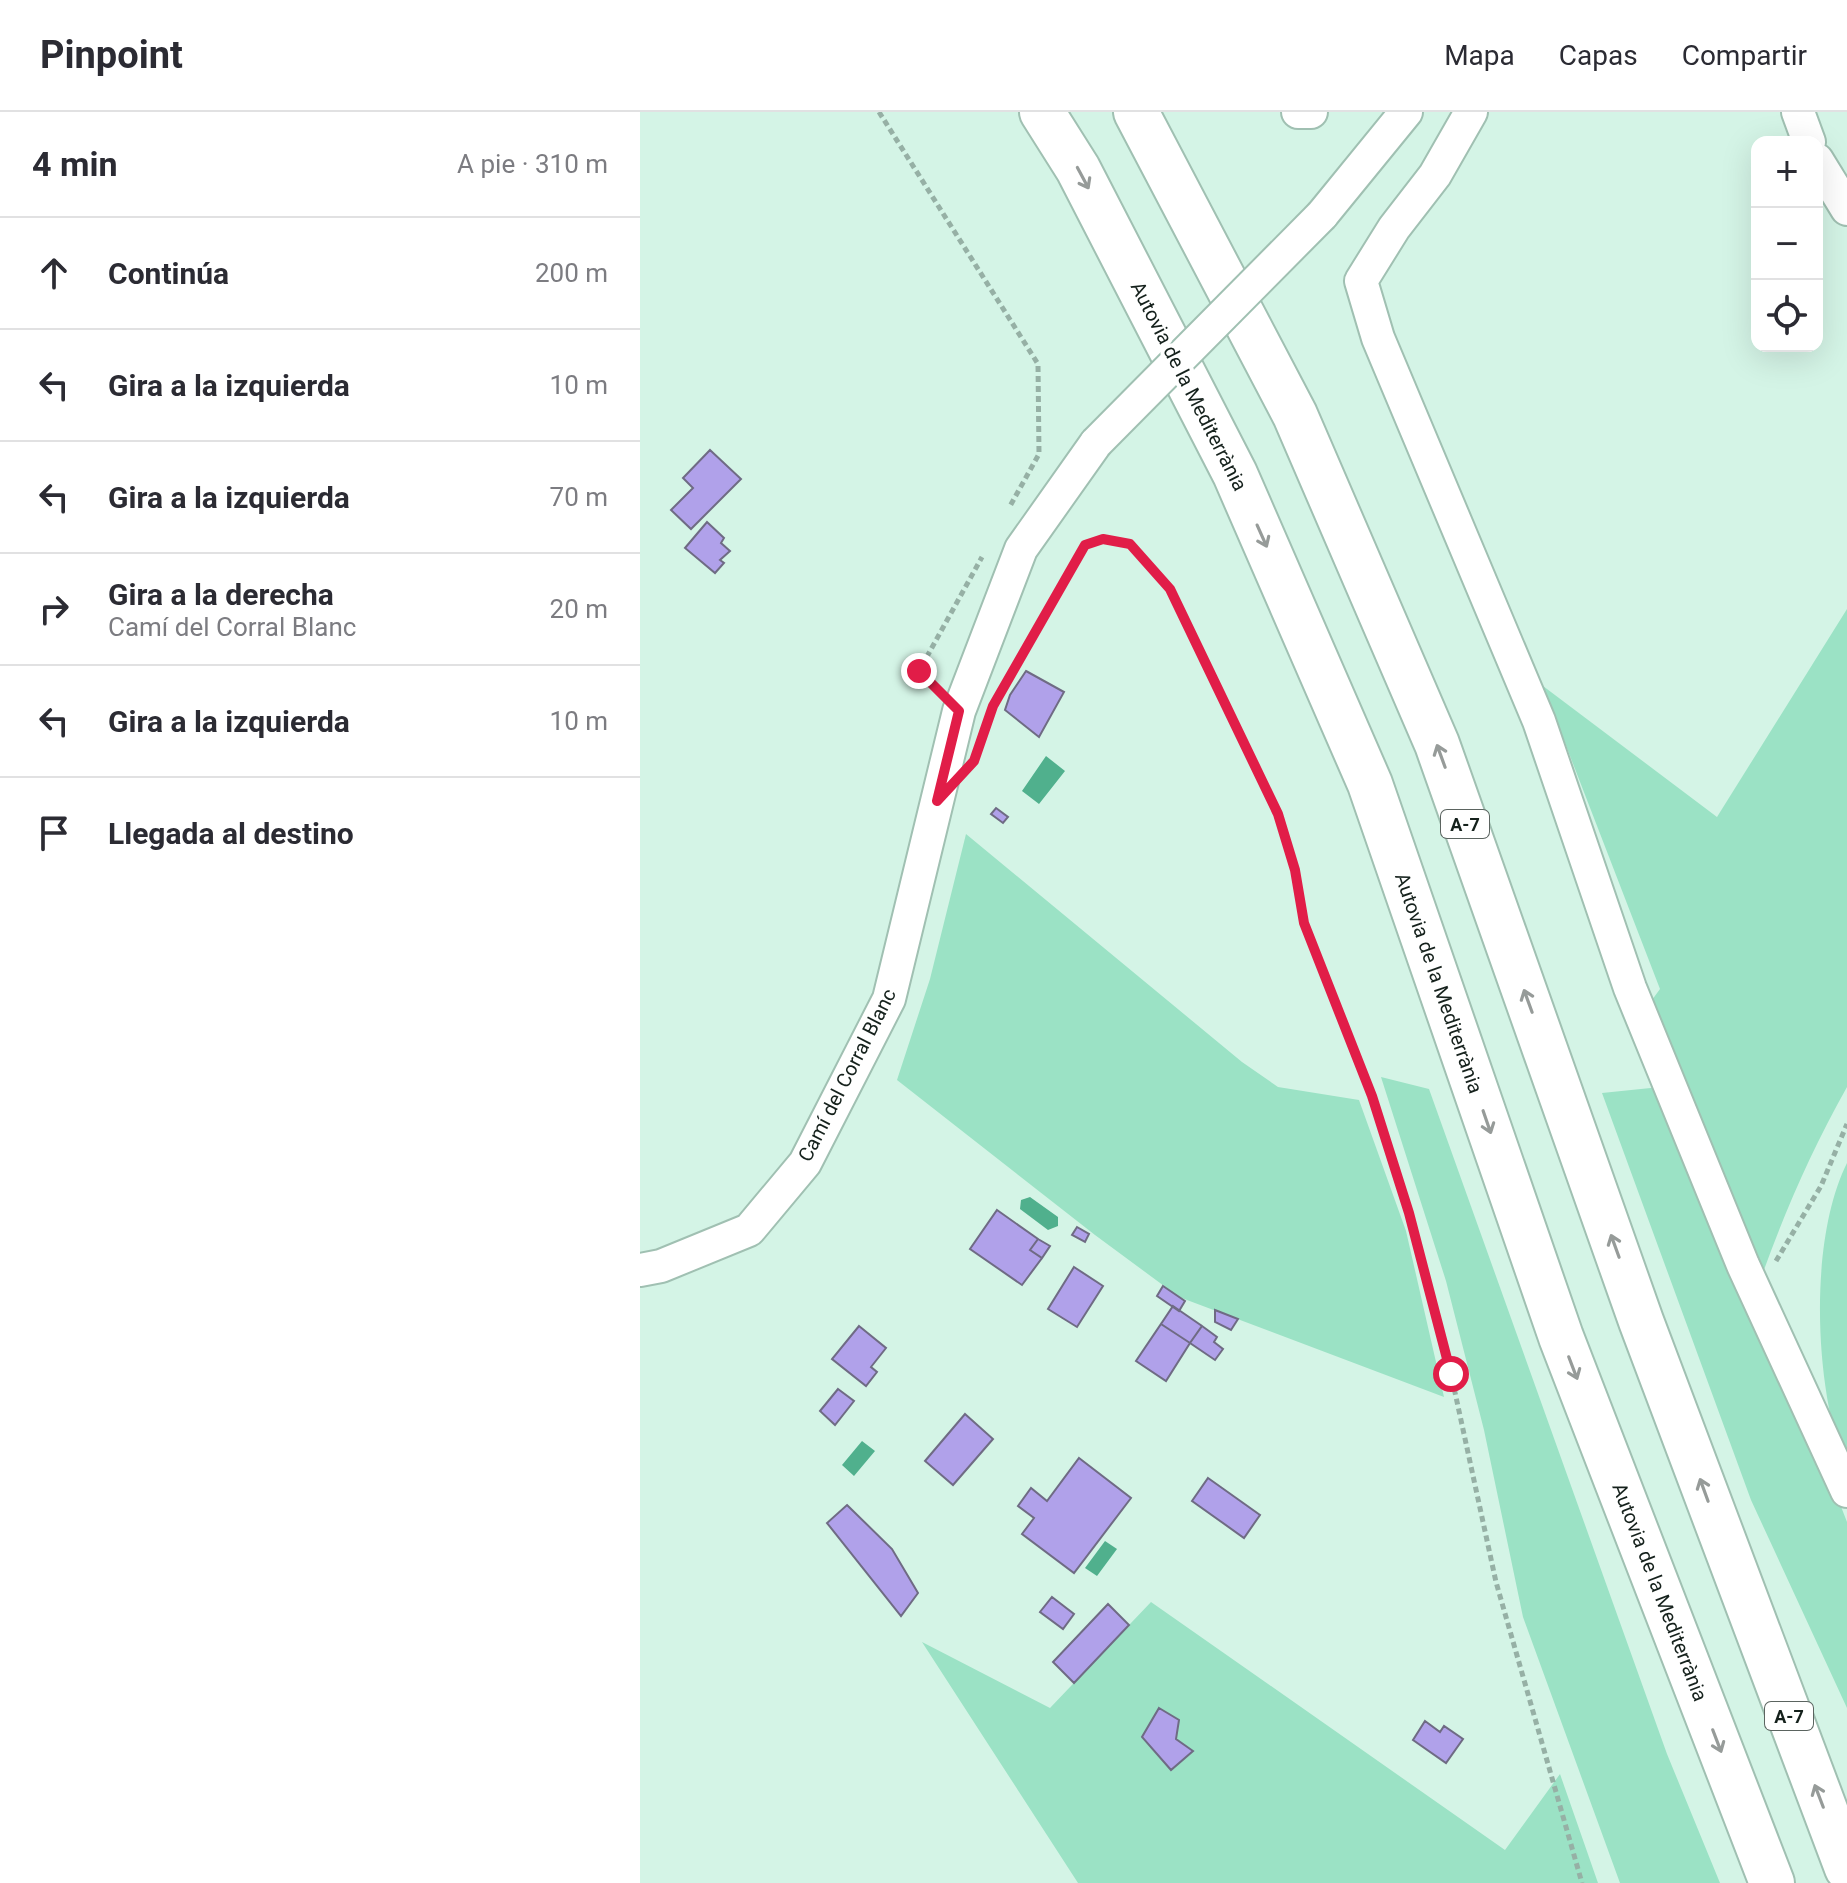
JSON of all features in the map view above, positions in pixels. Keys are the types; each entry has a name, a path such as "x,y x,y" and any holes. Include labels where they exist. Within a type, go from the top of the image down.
{"highway":[{"name":"Autovia de la Mediterrània","path":"1042,112 1078,169 1235,474 1370,784 1561,1337 1772,1883"},
{"name":"A-7","path":"1136,112 1295,415 1437,744 1646,1335 1847,1868"}],"street":[{"path":"1298,112 1311,112"},
{"name":"Camí del Corral Blanc","path":"640,1270 661,1266 749,1230 805,1163 889,999 959,711 1021,549 1096,443 1322,215 1406,112"},
{"path":"1471,112 1435,175 1394,228 1361,281 1378,338 1539,721 1630,988 1755,1292 1847,1491"},
{"path":"1798,112 1807,136"},
{"path":"1823,170 1847,209"}],"path":[{"path":"879,112 1038,364 1039,454 1009,509"},
{"path":"1000,693 1085,545 1103,539 1130,544 1170,589 1278,814 1295,870 1304,923 1372,1096 1409,1213 1451,1374 1496,1582 1582,1883"},
{"path":"959,711 919,671 986,549"},
{"path":"1755,1292 1797,1230 1847,1124"}],"shaded area":[{"path":"1847,609 1847,1087 1800,1181 1761,1278 1717,1179 1652,1000 1660,989 1543,686 1717,817"},
{"path":"1046,756 1065,771 1039,804 1022,791"},
{"path":"966,834 1242,1062 1278,1087 1359,1100 1406,1231 1444,1397 1179,1297 897,1080 930,979"},
{"path":"1381,1077 1429,1089 1667,1754 1720,1883 1620,1883 1523,1617 1484,1430 1446,1281"},
{"path":"1670,1086 1768,1319 1847,1522 1847,1708 1751,1500 1602,1093"},
{"path":"1847,1163 1847,1471 1828,1400 1820,1316 1826,1233 1834,1195"},
{"path":"1030,1197 1058,1217 1058,1226 1048,1230 1020,1209 1021,1200"},
{"path":"862,1441 875,1451 854,1476 842,1465"},
{"path":"1105,1541 1117,1549 1097,1576 1085,1568"},
{"path":"1151,1602 1505,1850 1560,1774 1598,1883 1078,1883 922,1642 1050,1708"}],"building":[{"path":"710,450 741,479 691,529 671,510 693,488 683,478"},
{"path":"707,522 724,538 721,543 730,551 720,560 724,563 715,573 685,548"},
{"path":"1026,671 1064,692 1039,737 1005,710 1010,695"},
{"path":"996,808 1008,817 1003,823 991,814"},
{"path":"997,1210 1038,1239 1030,1250 1042,1258 1022,1285 970,1249"},
{"path":"1077,1227 1089,1234 1085,1242 1072,1235"},
{"path":"1038,1239 1050,1246 1042,1258 1030,1250"},
{"path":"1074,1267 1103,1286 1077,1327 1048,1309"},
{"path":"1163,1286 1185,1301 1179,1311 1157,1296"},
{"path":"1173,1306 1202,1326 1190,1343 1161,1324"},
{"path":"1215,1310 1238,1319 1231,1330 1215,1322"},
{"path":"1161,1324 1190,1343 1166,1381 1136,1361"},
{"path":"859,1326 886,1348 871,1367 877,1372 866,1386 832,1359"},
{"path":"1202,1326 1217,1337 1214,1342 1223,1349 1215,1360 1190,1343"},
{"path":"838,1389 854,1401 835,1425 820,1411"},
{"path":"965,1414 993,1439 953,1485 925,1461"},
{"path":"1079,1458 1131,1498 1074,1573 1022,1534 1034,1518 1018,1506 1031,1488 1047,1501"},
{"path":"1208,1478 1260,1515 1244,1538 1192,1501"},
{"path":"847,1505 892,1549 918,1593 901,1616 827,1523"},
{"path":"1052,1597 1074,1614 1063,1629 1040,1612"},
{"path":"1108,1604 1129,1625 1074,1683 1053,1662"},
{"path":"1159,1708 1179,1720 1176,1739 1193,1751 1171,1770 1142,1737"},
{"path":"1425,1721 1440,1732 1444,1726 1463,1739 1446,1763 1413,1740"}],"route":[{"path":"919,671 959,711 937,801 974,761 993,706 1085,545 1103,539 1130,544 1170,589 1278,814 1295,870 1304,923 1372,1096 1409,1213 1451,1374"}]}
